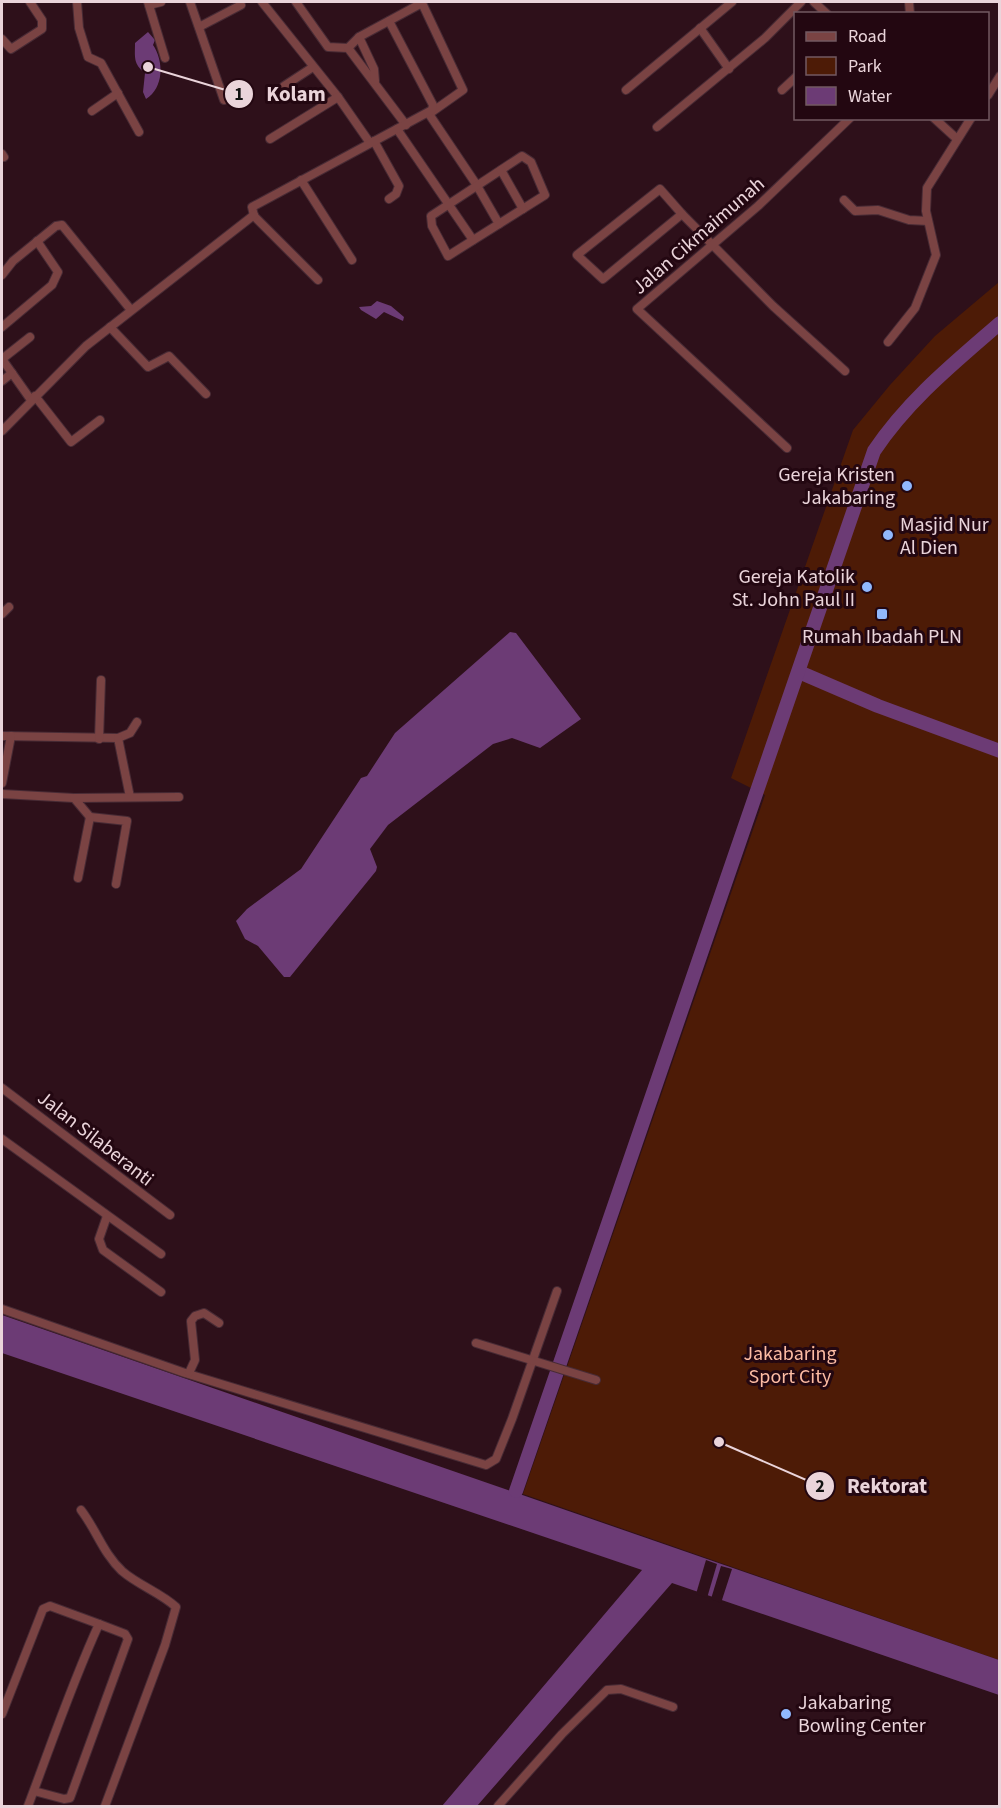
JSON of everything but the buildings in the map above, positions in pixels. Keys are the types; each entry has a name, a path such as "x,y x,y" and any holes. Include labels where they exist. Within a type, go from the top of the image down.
{"street":[{"path":"2,39 11,49 42,28 42,20 30,2"},
{"path":"77,2 79,28 87,54 91,60 101,63 139,132"},
{"path":"161,2 149,3 165,57"},
{"path":"190,2 224,100"},
{"path":"262,2 372,142 399,186 396,194 389,199"},
{"path":"296,2 328,47 348,48 406,125"},
{"path":"318,280 254,215 251,209 253,205 429,114 463,90 424,2 359,37 348,48"},
{"path":"626,90 732,2"},
{"path":"657,127 765,38 801,2"},
{"path":"199,27 241,5"},
{"path":"389,21 433,105 429,114"},
{"path":"700,28 729,69"},
{"path":"359,37 374,69 375,81"},
{"path":"284,86 314,67"},
{"path":"989,92 999,76"},
{"path":"782,90 794,78"},
{"path":"92,111 118,93"},
{"path":"270,139 338,96"},
{"path":"429,114 477,185 499,225"},
{"name":"Jalan Cikmaimunah","path":"787,448 637,309 759,206 848,120"},
{"path":"936,120 957,139"},
{"path":"888,342 915,308 936,255 928,221 927,188 970,120"},
{"path":"397,129 450,202 474,240"},
{"path":"522,156 528,157 546,194 452,255 446,253 430,220 433,214 477,185 522,156"},
{"path":"501,170 522,209"},
{"path":"301,180 352,260"},
{"path":"682,213 603,279 577,255 660,189 773,306 845,371"},
{"path":"844,200 855,211 878,210 909,220 928,221"},
{"path":"2,431 63,366 254,215"},
{"path":"2,275 13,261 37,241 56,226 62,225 131,310"},
{"path":"2,327 52,285 58,277 58,272 37,241"},
{"path":"110,327 148,367 169,356 206,394"},
{"path":"30,337 2,359 33,398 71,442 100,420"},
{"path":"2,381 12,373"},
{"path":"2,615 9,607"},
{"path":"99,739 101,680"},
{"path":"2,736 118,738 130,733 137,722"},
{"path":"2,783 11,736"},
{"path":"118,738 130,797"},
{"path":"2,794 74,798 179,797"},
{"path":"74,798 90,817 127,821 116,884"},
{"path":"78,878 90,817"},
{"name":"Jalan Silaberanti","path":"2,1088 170,1215"},
{"path":"2,1139 161,1254"},
{"path":"107,1216 99,1239 103,1251 161,1292"},
{"path":"2,1309 277,1402 486,1465 496,1459 557,1291"},
{"path":"189,1373 195,1360 191,1321 195,1316 204,1313 219,1323"},
{"path":"476,1343 596,1380"},
{"path":"81,1510 91,1523 102,1548 122,1570 176,1607 165,1645 105,1806"},
{"path":"2,1714 45,1607 50,1606 125,1634 128,1639 70,1797 64,1799 34,1791"},
{"path":"28,1806 99,1624"},
{"path":"498,1806 562,1734 607,1689 621,1689 673,1707"}],"green space":[{"name":"Jakabaring Sport City","path":"999,282 999,1660 523,1494 765,795 731,778 853,430 935,336"}],"water":[{"path":"148,32 155,40 153,45 159,59 160,74 156,88 146,99 143,92 145,73 137,63 135,43"},
{"path":"377,301 391,306 404,317 403,321 384,312 376,319 359,307 371,306"},
{"path":"510,632 516,633 581,719 540,748 512,738 493,744 388,825 370,849 377,867 376,871 290,977 284,977 258,946 245,939 236,921 247,909 301,869 361,778 367,776 395,733"},
{"path":"2,1315 999,1660 999,1695 672,1583 477,1806 442,1806 642,1570 2,1353"}],"pier":[{"path":"706,1560 717,1564 707,1598 696,1594"},
{"path":"721,1566 732,1569 721,1603 711,1599"}],"waterway":[{"path":"516,1491 874,451 887,432 917,399 1000,323"},
{"path":"799,672 878,706 1000,751"}],"place":[{"name":"Kolam","path":"148,67"},
{"name":"Gereja Kristen Jakabaring","path":"907,486"},
{"name":"Masjid Nur Al Dien","path":"888,535"},
{"name":"Gereja Katolik St. John Paul II","path":"867,587"},
{"name":"Rumah Ibadah PLN","path":"882,614"},
{"name":"Rektorat","path":"719,1442"},
{"name":"Jakabaring Bowling Center","path":"786,1714"}]}
